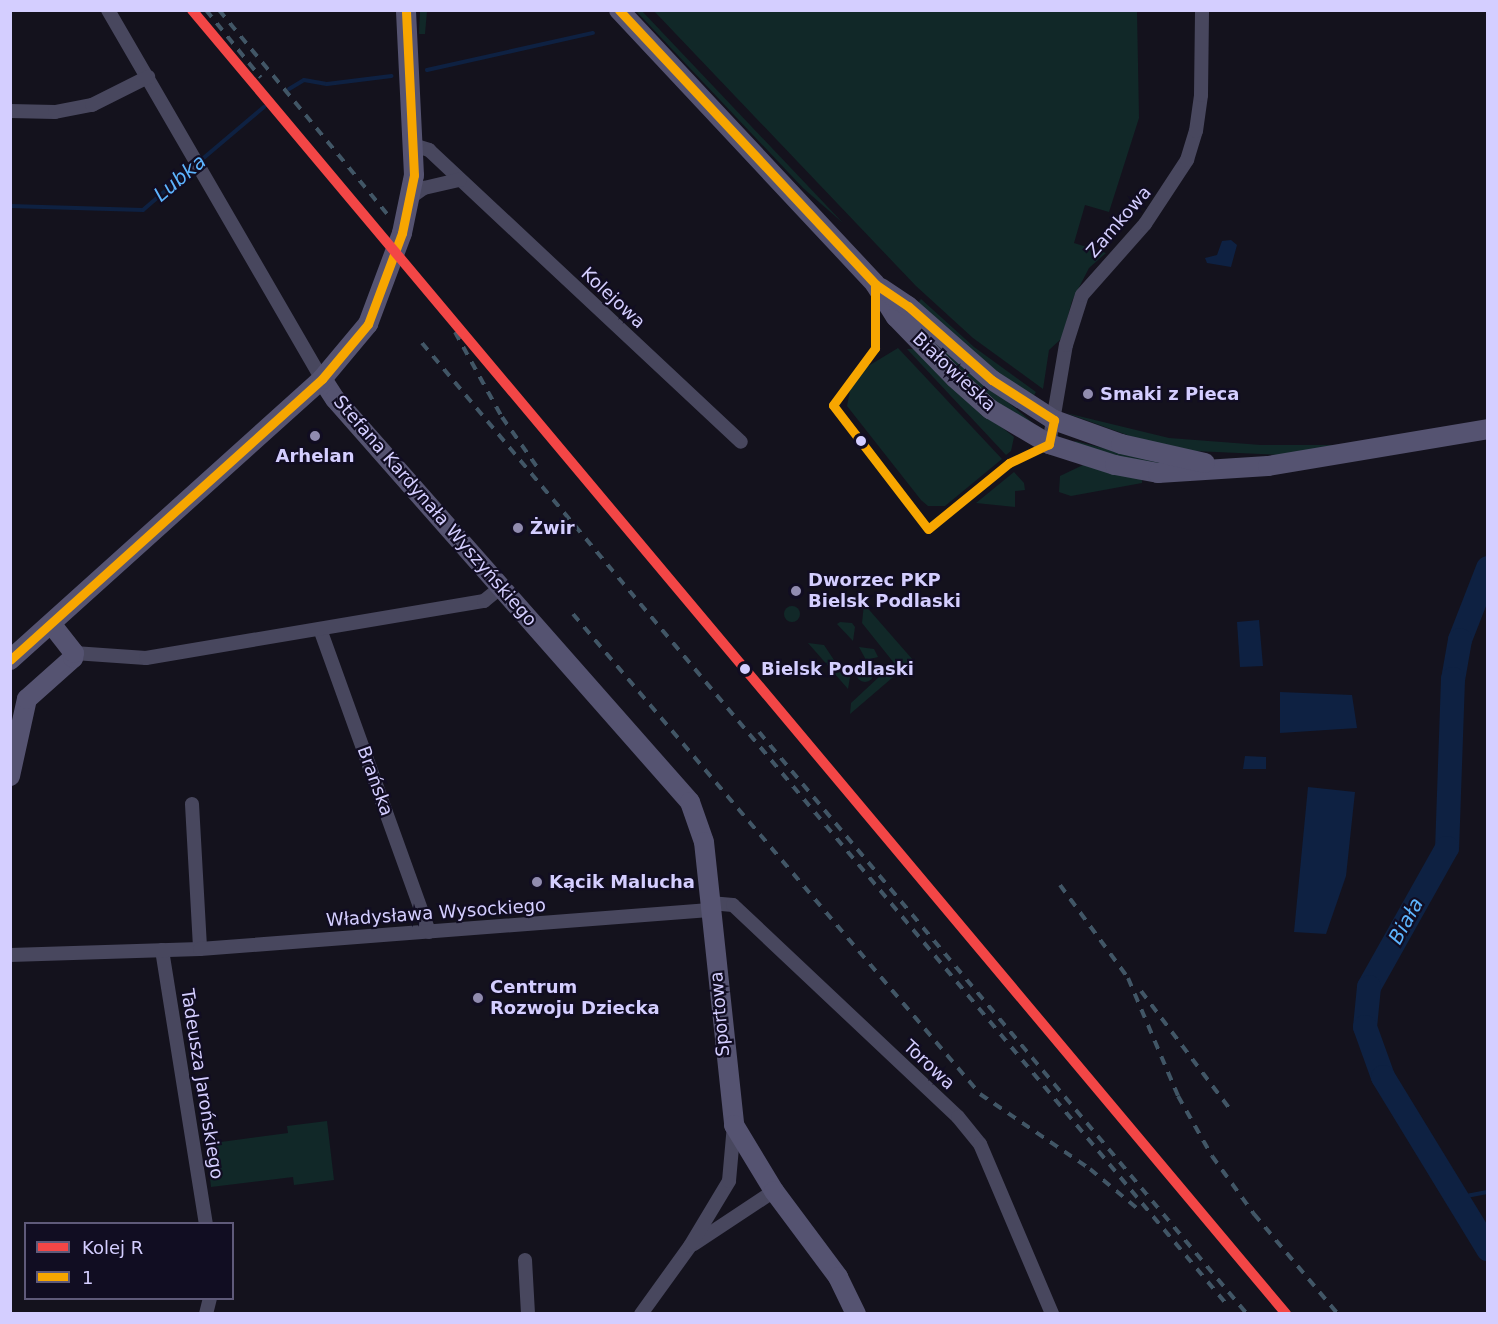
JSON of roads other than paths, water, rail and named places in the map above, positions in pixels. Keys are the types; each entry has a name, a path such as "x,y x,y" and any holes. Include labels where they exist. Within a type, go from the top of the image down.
{"main road":[{"path":"10,660 322,379 353,347 375,311 411,197 413,145 406,10"},
{"name":"Białowieska","path":"619,10 875,284 896,317 955,378 990,409 1049,444 1114,465 1158,473 1302,461 1487,429"},
{"name":"Białowieska","path":"875,284 908,306 992,380 1054,420 1121,444 1225,468"},
{"name":"Stefana Kardynała Wyszyńskiego","path":"322,379 335,399 690,802 704,842 710,906"},
{"path":"10,776 27,699 73,658 74,653 51,624"},
{"name":"Sportowa","path":"710,906 734,1125 774,1191"},
{"path":"774,1191 838,1277 856,1314"}],"street":[{"name":"Stefana Kardynała Wyszyńskiego","path":"108,10 322,379"},
{"name":"Zamkowa","path":"1049,444 1066,345 1082,295 1145,224 1187,160 1196,131 1201,96 1202,10"},
{"path":"10,111 56,112 92,105 148,77"},
{"name":"Kolejowa","path":"413,145 429,150 741,442"},
{"path":"411,197 424,188 460,180"},
{"path":"74,653 146,658 484,601 501,587"},
{"name":"Brańska","path":"321,629 429,932"},
{"path":"192,804 200,949"},
{"name":"Torowa","path":"710,906 733,904 958,1118 980,1144 1052,1314"},
{"name":"Władysława Wysockiego","path":"10,955 200,949 429,932 710,906"},
{"name":"Tadeusza Jarońskiego","path":"162,950 206,1222"},
{"name":"Sportowa","path":"641,1314 690,1246 729,1181 734,1125"},
{"name":"Sportowa","path":"690,1246 774,1191"},
{"path":"525,1260 528,1314"}],"water":[{"path":"1231,240 1237,245 1231,267 1207,263 1205,258 1217,255 1222,241"},
{"path":"1259,620 1263,666 1240,667 1237,622"},
{"path":"1280,692 1352,695 1357,728 1280,733"},
{"path":"1245,756 1266,757 1266,769 1243,769"},
{"path":"1308,787 1355,792 1346,876 1326,934 1294,932"}],"waterway":[{"name":"Lubka","path":"427,70 593,33"},
{"name":"Lubka","path":"289,89 304,80 327,84 392,76"},
{"name":"Lubka","path":"200,161 264,107"},
{"name":"Lubka","path":"10,206 143,210 194,166"},
{"name":"Biała","path":"1488,568 1460,640 1453,679 1447,848 1369,987 1365,1027 1383,1077 1488,1249"},
{"path":"1456,1198 1488,1192"}],"railway":[{"path":"206,10 261,78"},
{"path":"219,10 387,214"},
{"path":"455,332 502,417 537,467"},
{"path":"422,343 1228,1306"},
{"path":"573,614 980,1094 1090,1169 1138,1209"},
{"path":"759,732 1247,1314"},
{"path":"1060,885 1128,978 1178,1096 1212,1156 1254,1214 1338,1314"},
{"path":"1141,991 1230,1109"}],"rail line":[{"name":"R","path":"192,10 1286,1314"}],"place":[{"name":"Smaki z Pieca","path":"1088,394"},
{"name":"Arhelan","path":"315,436"},
{"name":"Żwir","path":"518,528"},
{"name":"Dworzec PKP Bielsk Podlaski","path":"796,591"},
{"name":"Bielsk Podlaski","path":"745,669"},
{"name":"Kącik Malucha","path":"537,882"},
{"name":"Centrum Rozwoju Dziecka","path":"478,998"}]}
